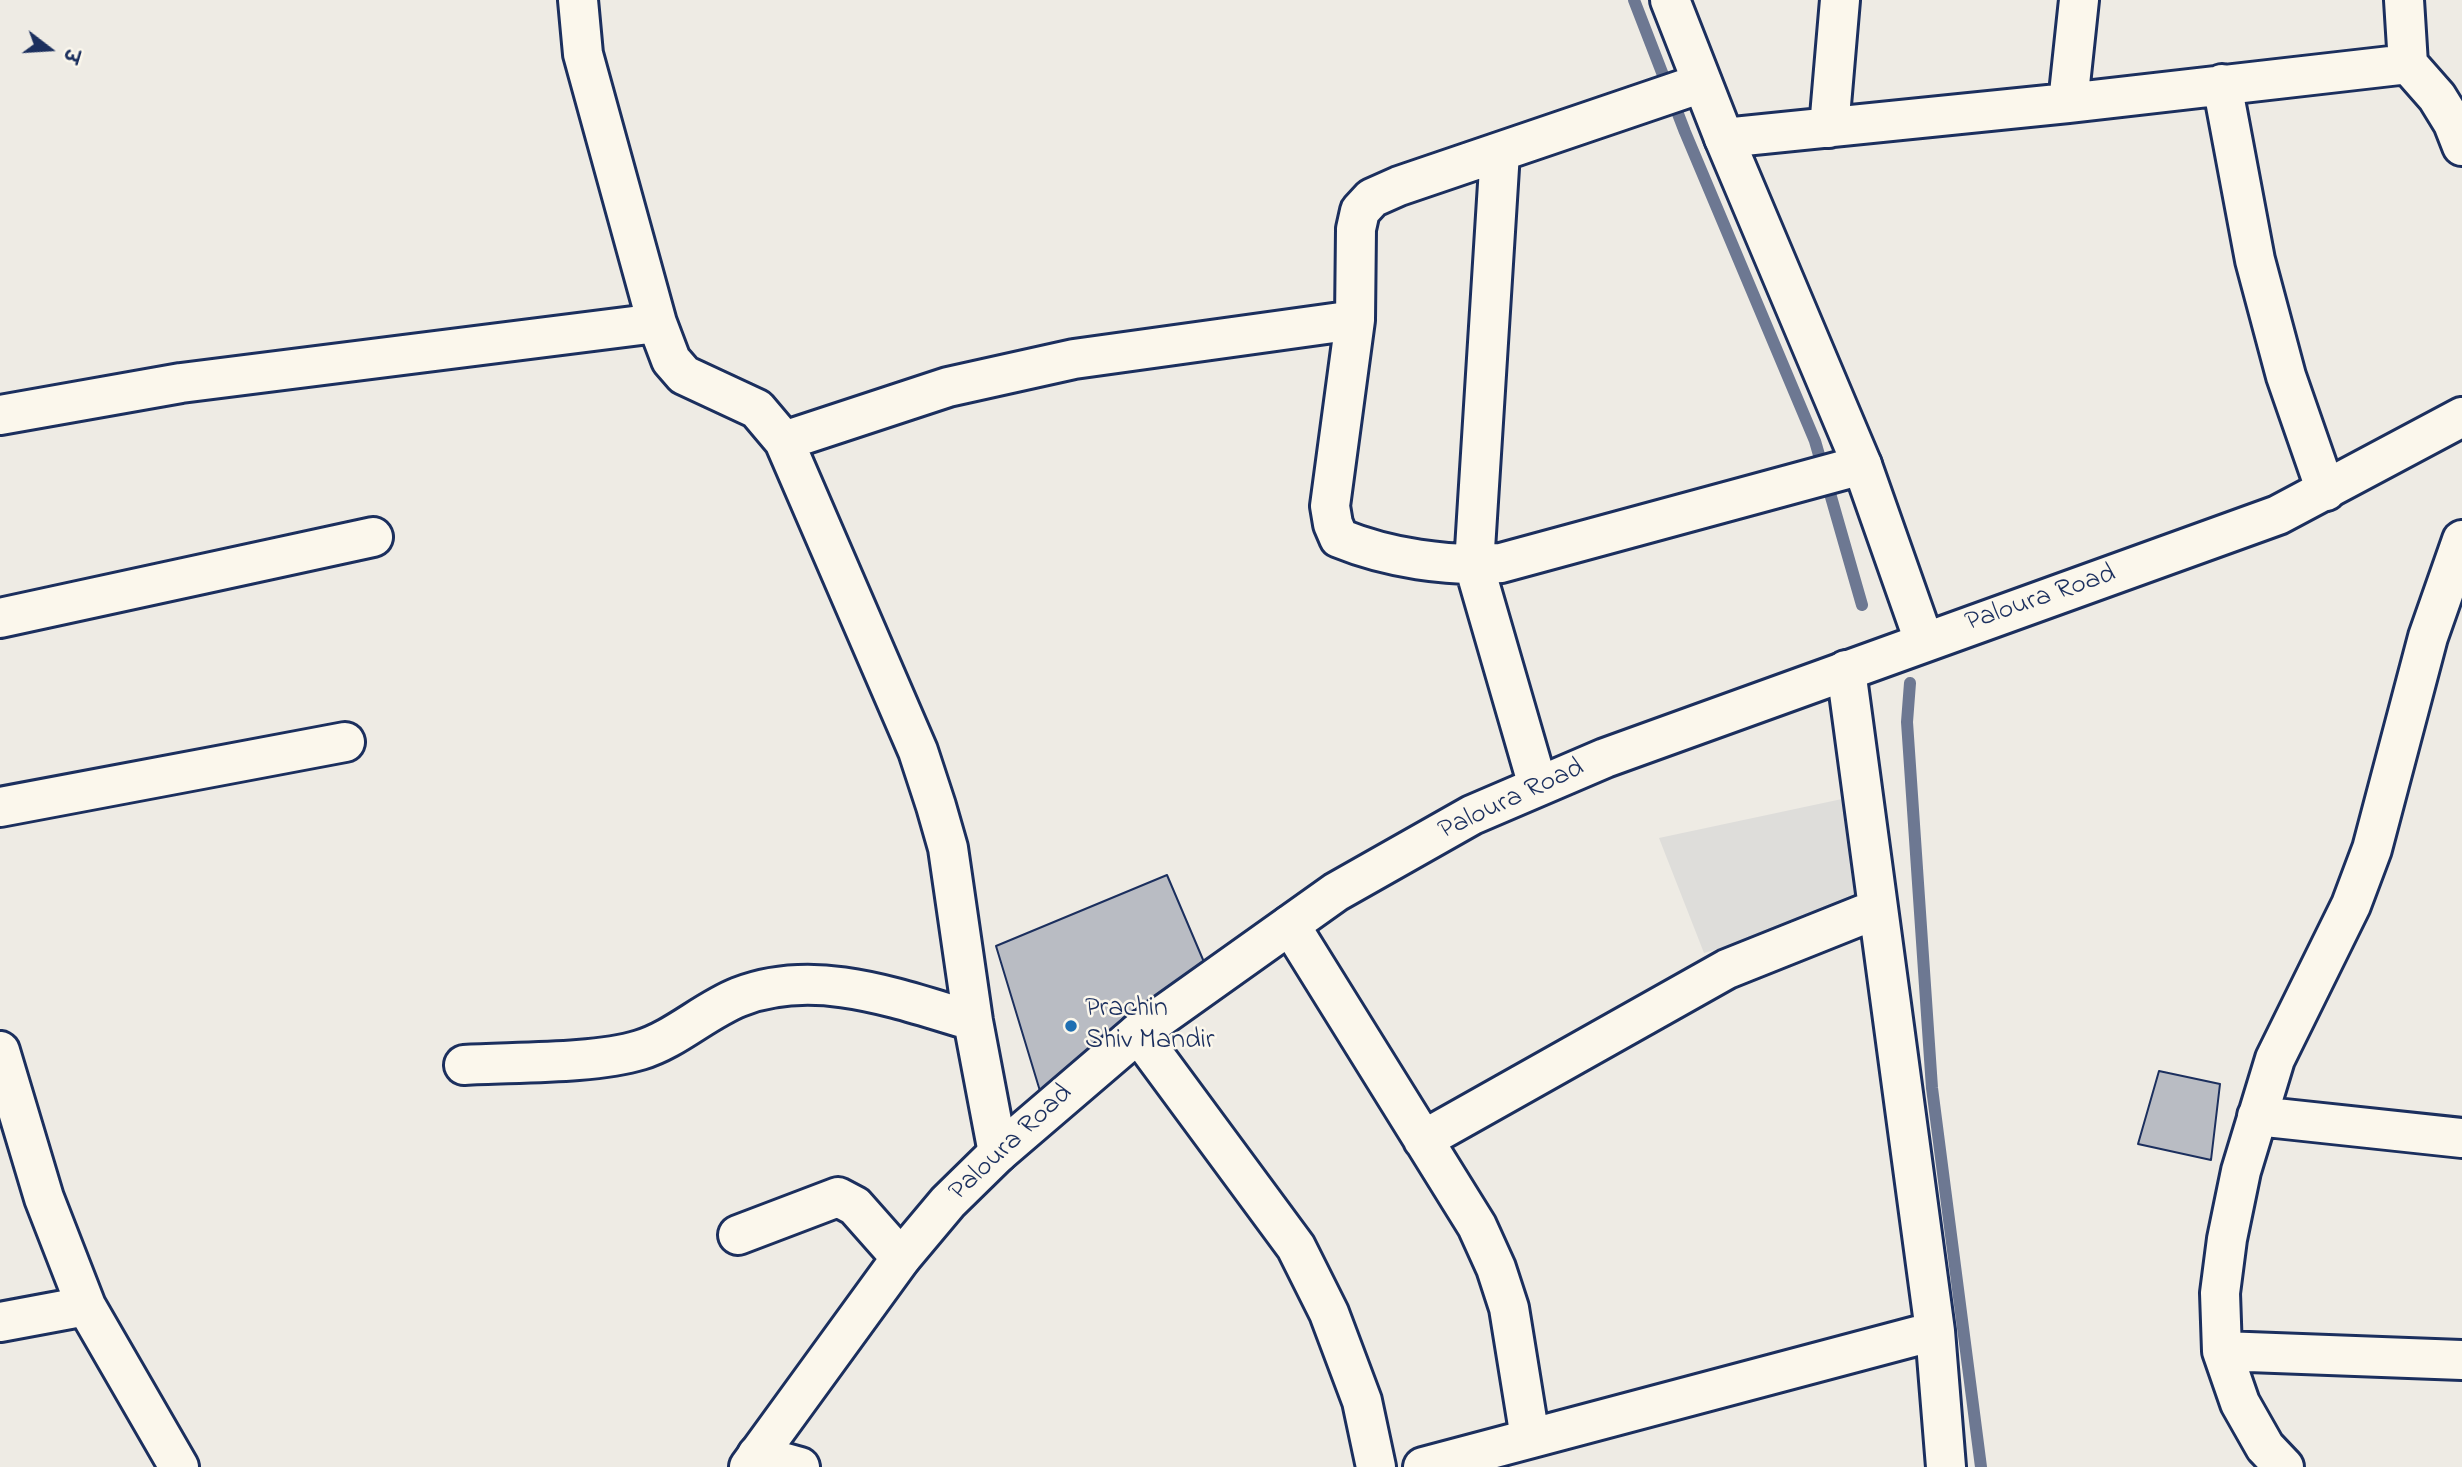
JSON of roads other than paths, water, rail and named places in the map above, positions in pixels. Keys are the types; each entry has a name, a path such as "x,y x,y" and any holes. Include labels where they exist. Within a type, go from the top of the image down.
{"street":[{"path":"578,0 583,54 657,323 671,360 684,375 757,410 785,441 918,751 948,848 974,1021 998,1153"},
{"path":"1670,0 1693,86 1724,138 1837,471 1924,641"},
{"path":"1829,128 1840,0"},
{"path":"2068,103 2078,0"},
{"path":"2404,0 2408,64 2437,97 2453,123 2462,146"},
{"path":"1724,138 2068,103 2408,64"},
{"path":"2222,84 2255,260 2286,376 2326,491"},
{"path":"1693,86 1372,198 1360,211 1356,229 1355,320 1330,506 1333,524 1339,538 1379,551 1474,565 1501,563 1837,471"},
{"path":"1500,152 1474,565 1538,786"},
{"path":"785,441 948,387 1074,359 1355,320"},
{"path":"0,415 181,383 657,323"},
{"name":"Paloura Road","path":"753,1461 901,1258 948,1202 998,1153 1138,1033 1336,892 1461,821 1538,786 1618,753 1924,641 2233,534 2326,491 2462,417"},
{"path":"0,618 373,537"},
{"path":"2284,1467 2265,1447 2239,1403 2222,1351 2220,1293 2227,1239 2241,1171 2275,1059 2351,905 2372,849 2449,607 2462,540"},
{"path":"1846,670 1935,1331 1946,1467"},
{"path":"0,807 345,742"},
{"path":"1423,1140 1727,969 1877,908"},
{"path":"1290,925 1476,1226 1496,1268 1509,1308 1530,1438"},
{"path":"464,1065 614,1055 640,1050 684,1030 735,998 766,988 791,985 818,985 884,995 974,1021"},
{"path":"1138,1033 1296,1247 1329,1313 1357,1389 1376,1467"},
{"path":"3,1070 44,1198 86,1306 179,1467"},
{"path":"2257,1116 2462,1138"},
{"path":"738,1235 838,1197 855,1206 901,1258"},
{"path":"0,1322 86,1306"},
{"path":"1423,1467 1935,1331"},
{"path":"2222,1351 2462,1360"},
{"path":"753,1461 800,1467"}],"waterway":[{"path":"1634,0 1685,132 1815,441 1862,605"},
{"path":"1910,683 1907,722 1932,1088 1981,1467"}],"place":[{"name":"Prachin Shiv Mandir","path":"1071,1026"}]}
